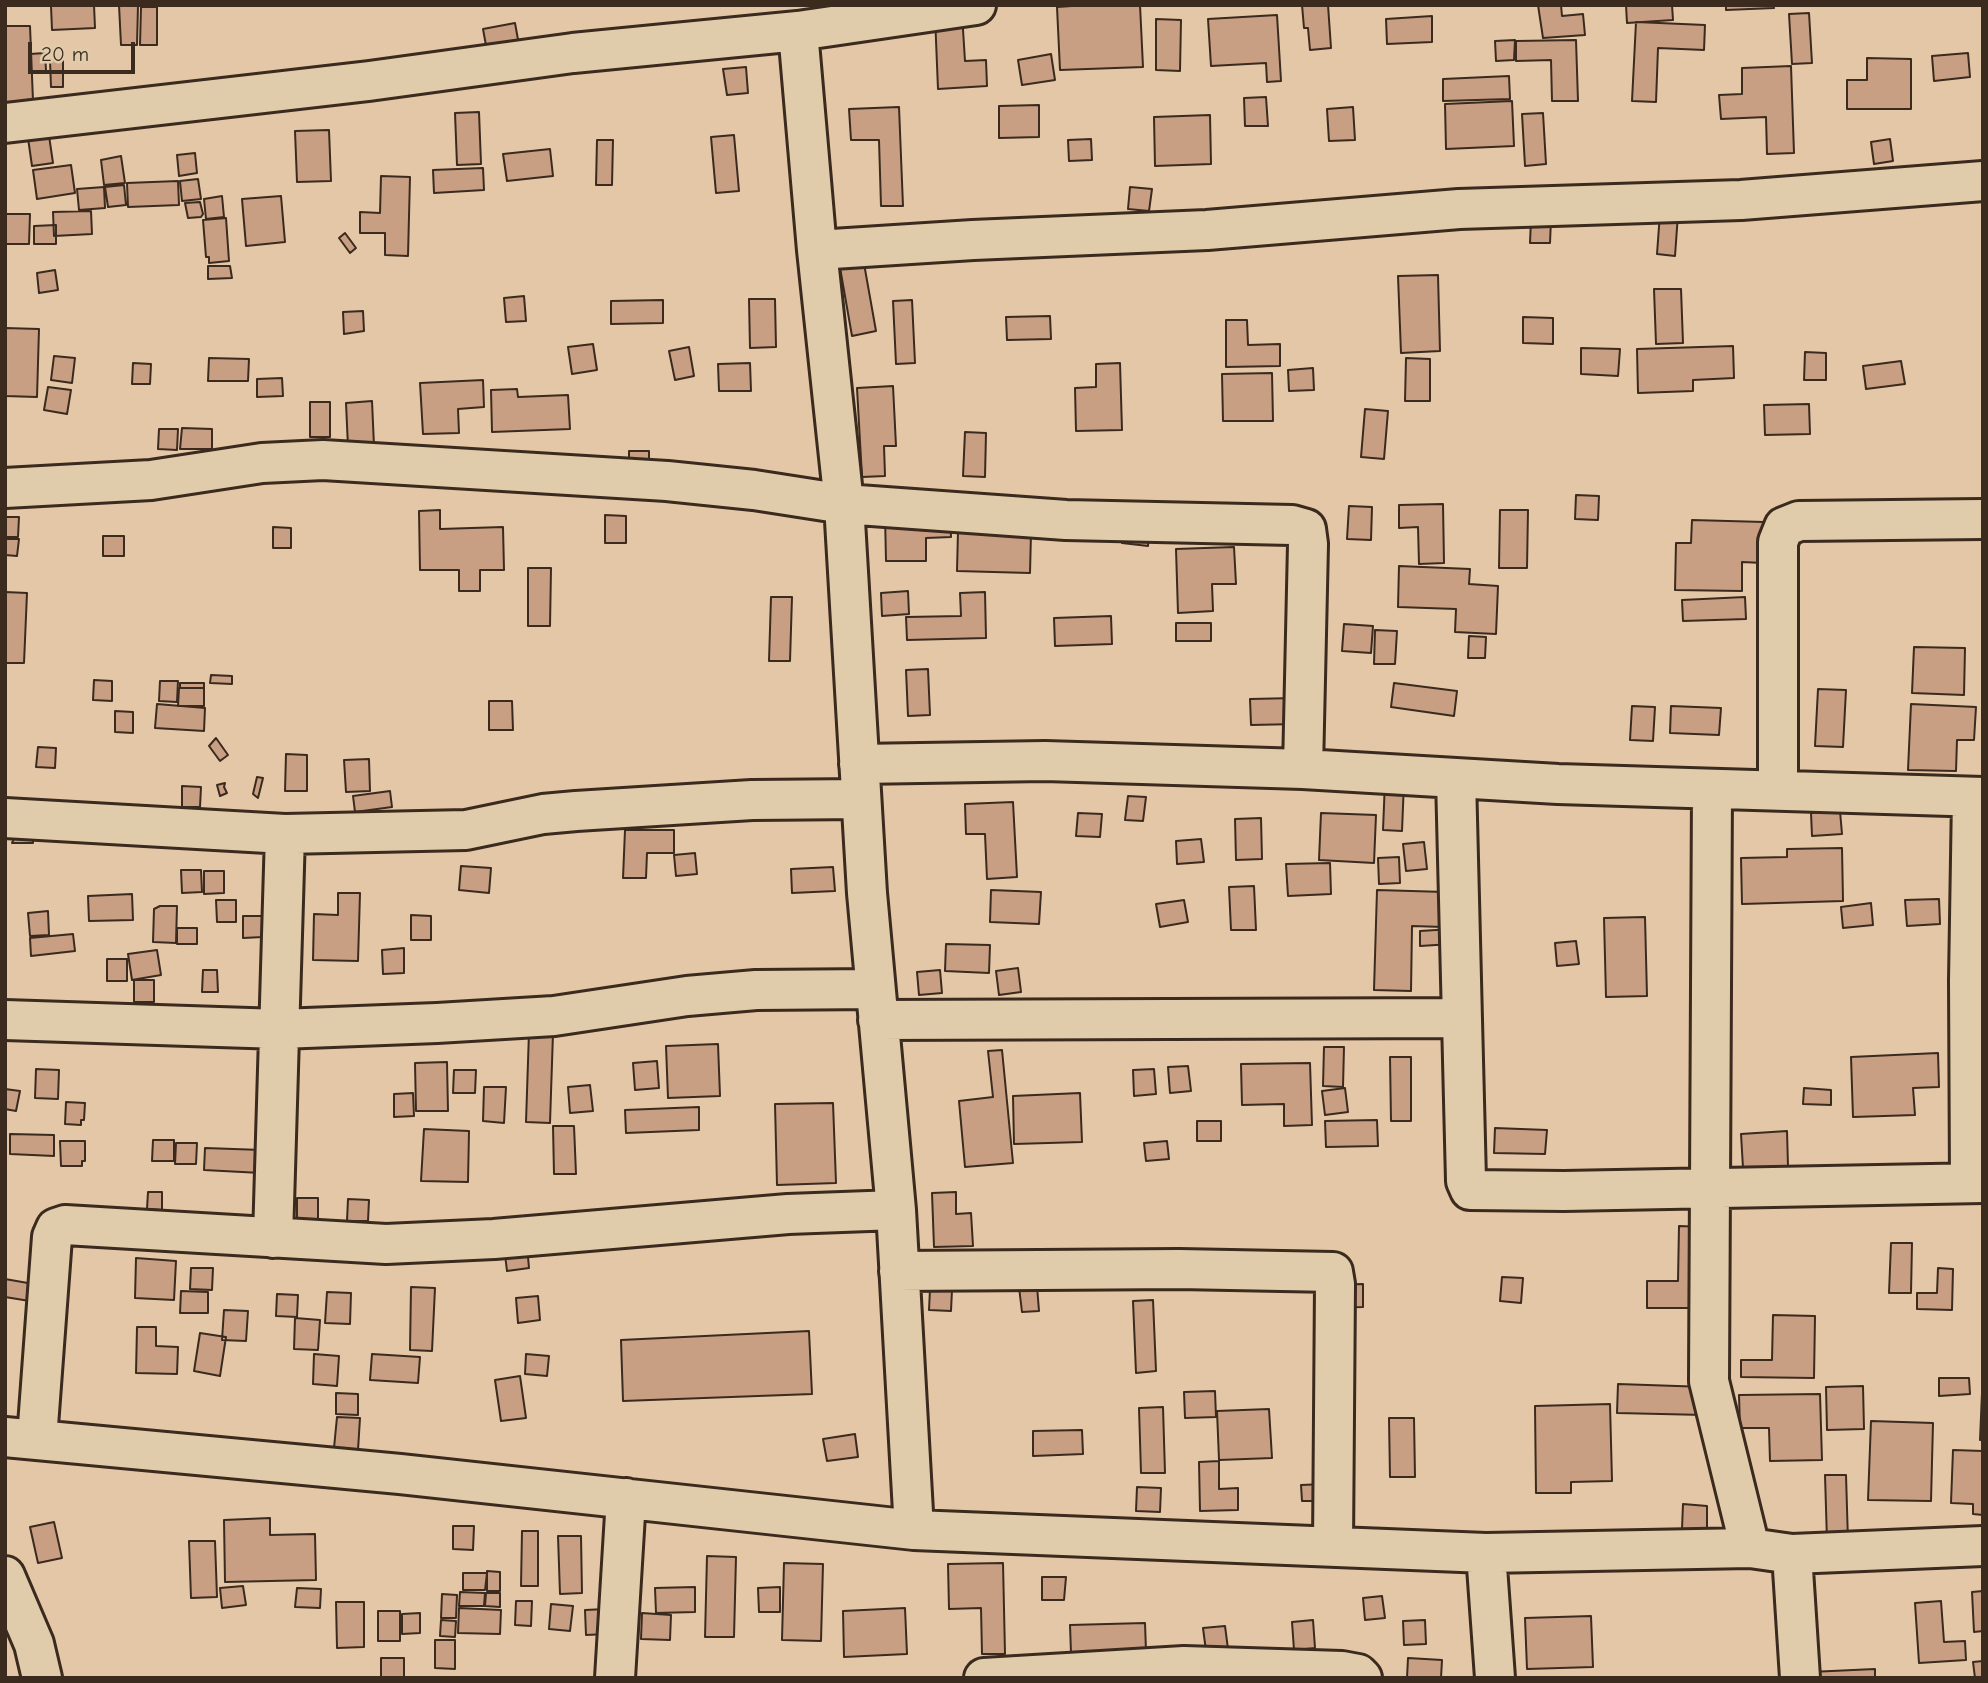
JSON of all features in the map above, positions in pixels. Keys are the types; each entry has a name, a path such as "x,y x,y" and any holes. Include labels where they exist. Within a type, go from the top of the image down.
{"street":[{"path":"5,122 369,81 776,24 976,5"},
{"path":"776,24 817,250 844,504 876,1005 896,1210 914,1530"},
{"path":"817,250 1206,230 1459,209 1741,200 1983,181"},
{"path":"5,488 150,480 262,463 323,460 667,481 754,490 844,504 1066,520 1292,525 1306,529 1308,544 1303,769"},
{"path":"1778,789 1778,542 1784,527 1799,522 1983,519"},
{"path":"5,818 285,834 466,830 543,814 752,800 860,781 1045,761 1303,769 1712,790 1778,789 1978,797 1969,980 1976,1183 1710,1189 1470,1190 1466,1181 1456,778"},
{"path":"1712,790 1709,1381 1750,1548"},
{"path":"273,1238 285,834"},
{"path":"5,1020 280,1029 437,1023 554,1016 687,996 756,990 876,1005 1462,1018"},
{"path":"896,1210 788,1214 481,1240 386,1244 65,1225 56,1228 52,1237 21,1438 626,1498 914,1530 1486,1553 1750,1548 1793,1554 1983,1546"},
{"path":"899,1271 1179,1269 1333,1272 1333,1546"},
{"path":"615,1678 626,1498"},
{"path":"1486,1553 1495,1678"},
{"path":"1793,1554 1800,1678"},
{"path":"5,1576 34,1644 42,1678"},
{"path":"984,1678 1184,1665 1342,1671 1358,1674 1362,1678"}],"building":[{"path":"94,5 95,28 52,30 51,6"},
{"path":"119,5 138,5 137,45 121,45"},
{"path":"1140,5 1143,67 1060,70 1057,7"},
{"path":"1302,5 1328,5 1331,48 1310,50"},
{"path":"1538,5 1561,5 1562,16 1583,14 1585,35 1543,38"},
{"path":"1626,5 1672,5 1673,20 1627,23"},
{"path":"1726,5 1773,5 1774,8 1726,10"},
{"path":"141,7 157,7 157,45 140,45"},
{"path":"1809,13 1812,63 1792,64 1789,14"},
{"path":"962,14 965,61 986,60 987,86 938,89 935,16"},
{"path":"1277,15 1281,81 1267,82 1266,63 1211,66 1208,19"},
{"path":"1432,16 1432,42 1387,44 1386,19"},
{"path":"1156,19 1181,20 1180,71 1156,70"},
{"path":"1636,22 1705,25 1704,50 1658,48 1656,102 1632,101"},
{"path":"515,23 519,45 487,51 483,29"},
{"path":"5,26 30,26 33,101 5,103"},
{"path":"1515,40 1514,60 1496,61 1495,41"},
{"path":"1576,40 1578,101 1552,101 1551,60 1516,61 1516,41"},
{"path":"45,53 46,70 31,73 30,54"},
{"path":"1968,53 1970,77 1934,81 1932,56"},
{"path":"1051,54 1055,80 1022,85 1018,60"},
{"path":"1867,58 1911,59 1911,109 1847,109 1847,80 1867,80"},
{"path":"50,60 63,60 63,87 51,87"},
{"path":"1791,66 1794,153 1767,154 1766,117 1721,119 1719,95 1742,94 1742,68"},
{"path":"746,67 748,93 727,95 723,69"},
{"path":"1509,76 1510,99 1443,101 1443,79"},
{"path":"1266,97 1268,126 1245,126 1244,98"},
{"path":"1512,101 1514,146 1446,149 1445,104"},
{"path":"1039,105 1039,137 999,138 999,106"},
{"path":"899,107 903,206 881,206 879,140 851,140 849,109"},
{"path":"1353,107 1355,140 1329,141 1327,109"},
{"path":"479,112 481,164 457,165 455,113"},
{"path":"1543,113 1546,164 1525,166 1522,114"},
{"path":"1210,115 1211,164 1155,166 1154,117"},
{"path":"48,129 53,163 32,166 27,131"},
{"path":"329,130 331,181 297,182 295,131"},
{"path":"734,135 739,191 716,193 711,137"},
{"path":"1091,139 1092,160 1069,161 1068,140"},
{"path":"1890,139 1893,161 1874,164 1871,142"},
{"path":"597,140 613,140 612,185 596,185"},
{"path":"550,149 553,176 507,181 503,154"},
{"path":"195,153 197,173 179,176 177,155"},
{"path":"121,156 125,183 104,185 101,160"},
{"path":"71,165 75,193 37,199 33,170"},
{"path":"483,168 484,190 434,193 433,170"},
{"path":"381,176 410,177 408,256 385,255 385,233 360,233 360,212 380,213"},
{"path":"198,179 201,199 182,201 180,181"},
{"path":"178,181 179,205 128,207 127,183"},
{"path":"124,185 126,205 108,207 105,187"},
{"path":"104,187 105,208 79,210 77,189"},
{"path":"1130,187 1152,189 1149,211 1128,209"},
{"path":"222,196 224,217 206,219 204,199"},
{"path":"281,196 285,242 246,246 242,199"},
{"path":"200,202 203,214 201,217 188,218 185,203"},
{"path":"91,211 92,234 54,236 53,212"},
{"path":"1660,213 1678,214 1675,256 1657,254"},
{"path":"5,214 30,214 29,244 5,244"},
{"path":"226,218 229,261 209,263 209,257 206,257 203,220"},
{"path":"1531,219 1551,219 1550,243 1530,243"},
{"path":"56,225 56,244 34,244 34,226"},
{"path":"345,233 356,248 350,253 339,238"},
{"path":"863,258 876,331 852,336 839,262"},
{"path":"208,266 230,266 232,278 208,279"},
{"path":"55,270 58,290 39,293 37,273"},
{"path":"1438,275 1440,351 1401,353 1398,276"},
{"path":"1654,289 1681,289 1683,343 1656,344"},
{"path":"524,296 526,321 506,322 504,298"},
{"path":"749,299 775,299 776,347 750,348"},
{"path":"663,300 663,323 611,324 611,301"},
{"path":"912,300 915,363 896,364 893,301"},
{"path":"363,311 364,331 344,334 343,312"},
{"path":"1050,316 1051,339 1007,340 1006,317"},
{"path":"1523,317 1553,318 1553,344 1523,343"},
{"path":"1226,320 1247,320 1248,345 1280,344 1280,366 1226,367"},
{"path":"5,328 39,329 37,397 5,396"},
{"path":"593,344 597,370 572,374 568,347"},
{"path":"1733,346 1734,378 1693,380 1693,391 1638,393 1637,349"},
{"path":"689,347 694,376 675,380 669,351"},
{"path":"1581,348 1620,349 1618,376 1581,374"},
{"path":"1805,352 1826,353 1826,380 1804,380"},
{"path":"54,356 75,358 72,383 51,380"},
{"path":"209,358 249,359 248,381 208,381"},
{"path":"1406,358 1430,359 1430,401 1405,401"},
{"path":"1901,361 1905,384 1866,389 1863,366"},
{"path":"133,363 151,364 150,384 132,384"},
{"path":"750,363 751,391 719,391 718,364"},
{"path":"1120,363 1122,430 1076,431 1075,388 1096,387 1096,364"},
{"path":"1313,368 1314,390 1289,391 1288,370"},
{"path":"1272,373 1273,421 1223,421 1222,374"},
{"path":"282,378 283,396 257,397 257,379"},
{"path":"483,380 484,407 458,409 459,433 423,434 420,383"},
{"path":"893,386 896,446 884,446 885,476 862,477 857,388"},
{"path":"48,387 71,390 67,414 44,410"},
{"path":"517,389 518,397 568,395 570,429 492,432 491,390"},
{"path":"372,401 374,446 348,447 346,403"},
{"path":"310,402 330,402 330,437 310,437"},
{"path":"1809,404 1810,434 1765,435 1764,405"},
{"path":"1365,409 1388,411 1384,459 1361,457"},
{"path":"182,428 212,429 212,449 180,449"},
{"path":"159,429 178,429 177,450 158,449"},
{"path":"965,432 986,433 985,477 963,476"},
{"path":"629,451 649,451 649,470 629,470"},
{"path":"1576,495 1599,496 1598,520 1575,519"},
{"path":"1443,504 1444,563 1419,564 1418,527 1399,528 1399,505"},
{"path":"1349,506 1372,507 1371,540 1347,539"},
{"path":"440,510 440,529 503,527 504,570 480,570 480,591 459,591 459,570 420,570 419,511"},
{"path":"1500,510 1528,510 1527,568 1499,568"},
{"path":"950,513 951,537 926,538 926,561 886,561 885,515"},
{"path":"605,515 626,516 626,543 605,543"},
{"path":"5,517 19,517 18,537 5,537"},
{"path":"1124,520 1150,523 1148,546 1122,543"},
{"path":"1692,520 1764,522 1763,563 1742,562 1742,591 1675,590 1676,543 1691,543"},
{"path":"273,527 291,528 291,548 273,548"},
{"path":"958,531 1031,533 1030,573 957,571"},
{"path":"103,536 124,536 124,556 103,556"},
{"path":"5,539 19,539 17,556 5,555"},
{"path":"1234,547 1236,584 1212,584 1213,611 1178,613 1176,549"},
{"path":"1399,566 1470,569 1469,584 1498,586 1496,634 1455,632 1456,609 1398,607"},
{"path":"528,568 551,568 550,626 528,626"},
{"path":"908,591 909,614 882,616 881,593"},
{"path":"5,592 27,593 24,663 5,663"},
{"path":"985,592 986,638 907,640 906,617 961,616 960,593"},
{"path":"771,597 792,597 790,661 769,661"},
{"path":"1745,597 1746,619 1683,621 1682,600"},
{"path":"1111,616 1112,644 1055,646 1054,618"},
{"path":"1176,623 1211,623 1211,641 1176,641"},
{"path":"1344,624 1373,626 1371,653 1342,651"},
{"path":"1375,630 1397,631 1395,664 1374,664"},
{"path":"1469,636 1486,637 1485,658 1468,658"},
{"path":"1914,647 1965,648 1964,695 1912,693"},
{"path":"928,669 930,715 908,716 906,670"},
{"path":"211,675 232,676 232,684 210,683"},
{"path":"94,680 112,681 112,701 93,700"},
{"path":"160,681 178,681 177,702 159,701"},
{"path":"180,683 204,683 204,688 180,688"},
{"path":"1394,683 1457,691 1454,716 1391,707"},
{"path":"179,688 204,688 204,706 178,706"},
{"path":"1818,689 1846,690 1843,747 1815,746"},
{"path":"1296,698 1297,724 1251,725 1250,699"},
{"path":"489,701 512,701 513,730 489,730"},
{"path":"157,704 205,708 204,731 155,728"},
{"path":"1911,704 1976,707 1974,740 1957,740 1956,771 1908,770"},
{"path":"1632,706 1655,707 1653,741 1630,740"},
{"path":"1671,706 1721,708 1719,735 1670,733"},
{"path":"115,711 133,712 133,733 115,732"},
{"path":"216,738 228,755 220,761 209,746"},
{"path":"38,747 56,748 55,768 36,767"},
{"path":"286,754 307,755 307,791 285,791"},
{"path":"369,759 370,791 346,792 344,760"},
{"path":"257,777 263,778 258,798 253,794"},
{"path":"1385,781 1404,782 1402,831 1383,830"},
{"path":"225,783 227,793 220,796 217,785"},
{"path":"182,786 201,787 200,807 182,807"},
{"path":"390,791 392,807 355,812 353,796"},
{"path":"1128,796 1146,797 1143,821 1125,820"},
{"path":"1013,802 1017,877 987,879 985,834 966,834 965,804"},
{"path":"1840,811 1842,834 1812,836 1811,813"},
{"path":"1078,813 1102,814 1100,837 1076,836"},
{"path":"1321,813 1376,815 1374,863 1319,860"},
{"path":"1261,818 1262,859 1236,860 1235,819"},
{"path":"625,830 674,830 674,853 647,853 646,878 623,878"},
{"path":"16,834 33,834 33,843 12,843"},
{"path":"1201,839 1204,862 1177,864 1176,841"},
{"path":"1424,842 1427,869 1406,871 1403,844"},
{"path":"1842,848 1843,901 1742,904 1741,858 1787,857 1787,849"},
{"path":"695,853 697,874 676,876 674,855"},
{"path":"1399,857 1400,883 1379,884 1378,858"},
{"path":"1330,863 1331,894 1288,896 1286,864"},
{"path":"461,866 491,868 489,893 459,890"},
{"path":"833,867 835,891 792,893 791,869"},
{"path":"181,870 201,870 202,892 182,893"},
{"path":"204,871 224,871 224,893 204,894"},
{"path":"1254,886 1256,930 1231,930 1229,887"},
{"path":"991,890 1041,892 1039,924 990,922"},
{"path":"1377,890 1445,892 1444,927 1412,926 1411,991 1374,990"},
{"path":"338,893 360,893 358,961 313,960 314,914 338,915"},
{"path":"132,894 133,920 89,921 88,896"},
{"path":"1939,899 1940,924 1907,926 1905,900"},
{"path":"216,900 236,900 236,922 217,922"},
{"path":"1184,900 1188,922 1160,927 1156,904"},
{"path":"1871,903 1873,925 1843,928 1841,907"},
{"path":"160,906 177,906 176,943 153,942 154,909"},
{"path":"48,911 49,935 30,936 28,913"},
{"path":"411,915 431,916 431,940 411,940"},
{"path":"243,916 263,916 263,937 243,938"},
{"path":"1645,917 1647,996 1606,997 1604,918"},
{"path":"177,928 197,928 197,944 177,944"},
{"path":"1452,929 1452,944 1420,946 1420,931"},
{"path":"73,934 75,951 31,956 30,938"},
{"path":"1576,941 1579,964 1557,966 1555,943"},
{"path":"946,944 990,945 989,973 945,971"},
{"path":"404,948 404,973 383,974 382,950"},
{"path":"157,950 161,975 132,980 128,954"},
{"path":"107,959 127,959 127,981 107,981"},
{"path":"1018,968 1021,992 999,995 996,971"},
{"path":"203,970 217,970 218,992 202,992"},
{"path":"940,970 942,993 919,995 917,972"},
{"path":"134,980 154,980 154,1002 134,1002"},
{"path":"529,1032 553,1033 550,1123 526,1122"},
{"path":"718,1044 720,1096 668,1098 666,1046"},
{"path":"1324,1047 1344,1047 1343,1087 1323,1086"},
{"path":"1002,1050 1013,1163 965,1167 959,1101 993,1097 988,1051"},
{"path":"1938,1053 1939,1087 1913,1088 1915,1115 1853,1117 1851,1057"},
{"path":"1390,1057 1411,1057 1411,1121 1391,1121"},
{"path":"657,1061 659,1088 635,1090 633,1063"},
{"path":"447,1062 448,1111 416,1111 415,1063"},
{"path":"1310,1063 1312,1125 1284,1126 1284,1104 1242,1105 1241,1064"},
{"path":"1188,1066 1191,1091 1170,1093 1168,1067"},
{"path":"36,1069 59,1070 58,1099 35,1098"},
{"path":"1154,1069 1156,1094 1134,1096 1133,1070"},
{"path":"454,1070 476,1070 475,1093 453,1093"},
{"path":"590,1085 593,1111 570,1113 568,1087"},
{"path":"484,1087 506,1087 504,1123 483,1121"},
{"path":"1345,1088 1348,1112 1325,1115 1322,1091"},
{"path":"1804,1088 1831,1090 1831,1105 1803,1104"},
{"path":"5,1089 20,1091 16,1111 5,1109"},
{"path":"413,1093 414,1116 394,1117 394,1094"},
{"path":"1080,1093 1082,1142 1014,1144 1013,1096"},
{"path":"66,1102 85,1103 81,1125 65,1124"},
{"path":"833,1103 836,1183 777,1185 775,1104"},
{"path":"699,1107 699,1130 626,1133 625,1110"},
{"path":"1377,1120 1378,1146 1326,1147 1325,1121"},
{"path":"1197,1121 1221,1121 1221,1141 1197,1141"},
{"path":"553,1126 574,1126 576,1174 554,1174"},
{"path":"1495,1128 1547,1130 1545,1154 1494,1153"},
{"path":"424,1129 469,1131 468,1182 421,1181"},
{"path":"1787,1131 1788,1166 1743,1168 1741,1134"},
{"path":"10,1134 54,1135 54,1156 10,1154"},
{"path":"153,1140 174,1140 174,1161 152,1161"},
{"path":"60,1141 85,1141 85,1161 82,1161 82,1166 61,1166"},
{"path":"1167,1141 1169,1159 1146,1161 1144,1143"},
{"path":"176,1143 197,1143 196,1164 175,1164"},
{"path":"205,1148 262,1150 261,1173 204,1170"},
{"path":"148,1192 162,1192 162,1210 147,1209"},
{"path":"956,1192 956,1214 971,1213 973,1246 934,1247 932,1193"},
{"path":"297,1198 318,1198 318,1220 297,1220"},
{"path":"348,1199 369,1200 368,1221 347,1221"},
{"path":"1679,1226 1704,1227 1703,1308 1647,1308 1647,1281 1678,1281"},
{"path":"1891,1243 1912,1243 1911,1293 1889,1293"},
{"path":"527,1246 529,1268 507,1271 504,1247"},
{"path":"136,1258 176,1261 174,1300 135,1298"},
{"path":"191,1268 213,1268 212,1290 190,1289"},
{"path":"1938,1268 1953,1269 1952,1310 1917,1309 1917,1293 1937,1293"},
{"path":"1502,1277 1523,1278 1521,1303 1500,1301"},
{"path":"5,1279 45,1286 42,1303 5,1297"},
{"path":"1363,1284 1363,1307 1330,1308 1329,1285"},
{"path":"1037,1286 1039,1311 1022,1312 1019,1287"},
{"path":"411,1287 435,1288 432,1351 410,1350"},
{"path":"930,1289 952,1290 951,1311 929,1310"},
{"path":"181,1291 208,1292 208,1313 180,1313"},
{"path":"327,1292 351,1293 350,1324 325,1323"},
{"path":"277,1294 298,1295 297,1317 276,1316"},
{"path":"538,1296 540,1320 518,1323 516,1298"},
{"path":"1153,1300 1156,1371 1136,1373 1133,1301"},
{"path":"224,1310 248,1311 246,1341 222,1340"},
{"path":"1773,1315 1815,1316 1814,1378 1741,1377 1741,1360 1772,1360"},
{"path":"295,1318 320,1320 318,1350 294,1349"},
{"path":"137,1327 156,1327 156,1346 178,1347 177,1374 136,1373"},
{"path":"809,1331 812,1394 623,1401 621,1340"},
{"path":"200,1333 226,1337 220,1376 194,1371"},
{"path":"314,1354 339,1356 337,1386 313,1384"},
{"path":"372,1354 420,1357 418,1383 370,1380"},
{"path":"526,1354 549,1356 547,1376 525,1374"},
{"path":"520,1376 526,1418 501,1421 495,1380"},
{"path":"1939,1378 1969,1378 1970,1394 1939,1396"},
{"path":"1618,1384 1706,1387 1705,1415 1617,1413"},
{"path":"1863,1386 1864,1429 1827,1430 1826,1387"},
{"path":"1215,1391 1216,1417 1185,1418 1184,1392"},
{"path":"336,1393 358,1394 358,1415 336,1414"},
{"path":"1982,1393 1983,1440 1980,1440"},
{"path":"1820,1394 1822,1460 1770,1461 1769,1428 1740,1428 1739,1395"},
{"path":"1610,1404 1612,1481 1571,1482 1571,1493 1536,1493 1535,1406"},
{"path":"1163,1407 1165,1473 1141,1473 1139,1408"},
{"path":"1269,1409 1272,1458 1219,1460 1217,1411"},
{"path":"337,1417 360,1418 358,1450 334,1448"},
{"path":"1389,1418 1414,1418 1415,1477 1390,1477"},
{"path":"1871,1421 1933,1423 1931,1501 1868,1500"},
{"path":"1082,1430 1083,1454 1033,1456 1033,1431"},
{"path":"855,1434 858,1457 827,1461 823,1439"},
{"path":"1953,1450 1983,1451 1983,1515 1973,1514 1973,1504 1951,1503"},
{"path":"1219,1461 1219,1489 1238,1488 1238,1510 1200,1511 1199,1462"},
{"path":"1825,1475 1846,1475 1848,1541 1827,1541"},
{"path":"1325,1484 1325,1501 1302,1501 1301,1485"},
{"path":"1137,1487 1161,1488 1160,1512 1136,1511"},
{"path":"1683,1504 1707,1506 1707,1530 1682,1529"},
{"path":"270,1518 270,1535 315,1534 316,1580 225,1582 224,1520"},
{"path":"54,1522 62,1558 38,1563 30,1527"},
{"path":"453,1526 474,1526 473,1550 453,1549"},
{"path":"522,1531 538,1531 538,1586 521,1586"},
{"path":"558,1536 581,1536 582,1593 560,1594"},
{"path":"189,1541 215,1541 217,1597 191,1598"},
{"path":"707,1556 736,1557 734,1637 705,1637"},
{"path":"784,1563 823,1564 821,1641 782,1640"},
{"path":"1003,1563 1005,1654 982,1654 981,1608 949,1609 948,1564"},
{"path":"487,1571 500,1572 500,1591 487,1591"},
{"path":"463,1573 487,1573 485,1590 463,1590"},
{"path":"1042,1577 1066,1577 1064,1600 1042,1600"},
{"path":"243,1586 246,1605 222,1608 220,1588"},
{"path":"695,1587 695,1612 656,1613 655,1588"},
{"path":"780,1587 780,1612 759,1612 758,1588"},
{"path":"297,1588 321,1589 320,1608 295,1607"},
{"path":"1983,1591 1983,1631 1974,1632 1972,1592"},
{"path":"460,1592 485,1593 484,1606 459,1606"},
{"path":"486,1593 500,1593 500,1607 485,1606"},
{"path":"442,1594 457,1595 456,1618 441,1618"},
{"path":"1382,1596 1385,1618 1365,1620 1363,1598"},
{"path":"516,1601 532,1601 531,1626 515,1625"},
{"path":"1941,1601 1944,1642 1965,1641 1966,1660 1919,1663 1915,1603"},
{"path":"336,1602 364,1602 364,1647 337,1648"},
{"path":"551,1604 573,1606 570,1631 549,1629"},
{"path":"459,1608 501,1610 500,1634 458,1633"},
{"path":"905,1608 907,1654 844,1657 843,1611"},
{"path":"606,1609 607,1634 586,1635 585,1610"},
{"path":"378,1611 400,1611 400,1641 378,1641"},
{"path":"420,1613 420,1633 402,1634 402,1614"},
{"path":"642,1613 671,1615 670,1640 641,1639"},
{"path":"1591,1616 1593,1667 1527,1669 1525,1618"},
{"path":"441,1620 456,1621 455,1637 440,1636"},
{"path":"1313,1620 1315,1648 1294,1650 1292,1622"},
{"path":"1425,1620 1426,1644 1404,1645 1403,1621"},
{"path":"1145,1623 1146,1651 1071,1653 1070,1625"},
{"path":"1225,1626 1228,1649 1206,1651 1203,1628"},
{"path":"435,1640 455,1640 455,1669 435,1668"},
{"path":"381,1658 404,1658 404,1678 381,1677"},
{"path":"1408,1658 1442,1660 1441,1678 1407,1678"},
{"path":"1983,1661 1983,1678 1975,1678 1973,1662"},
{"path":"1875,1669 1875,1678 1810,1678 1810,1672"}]}
